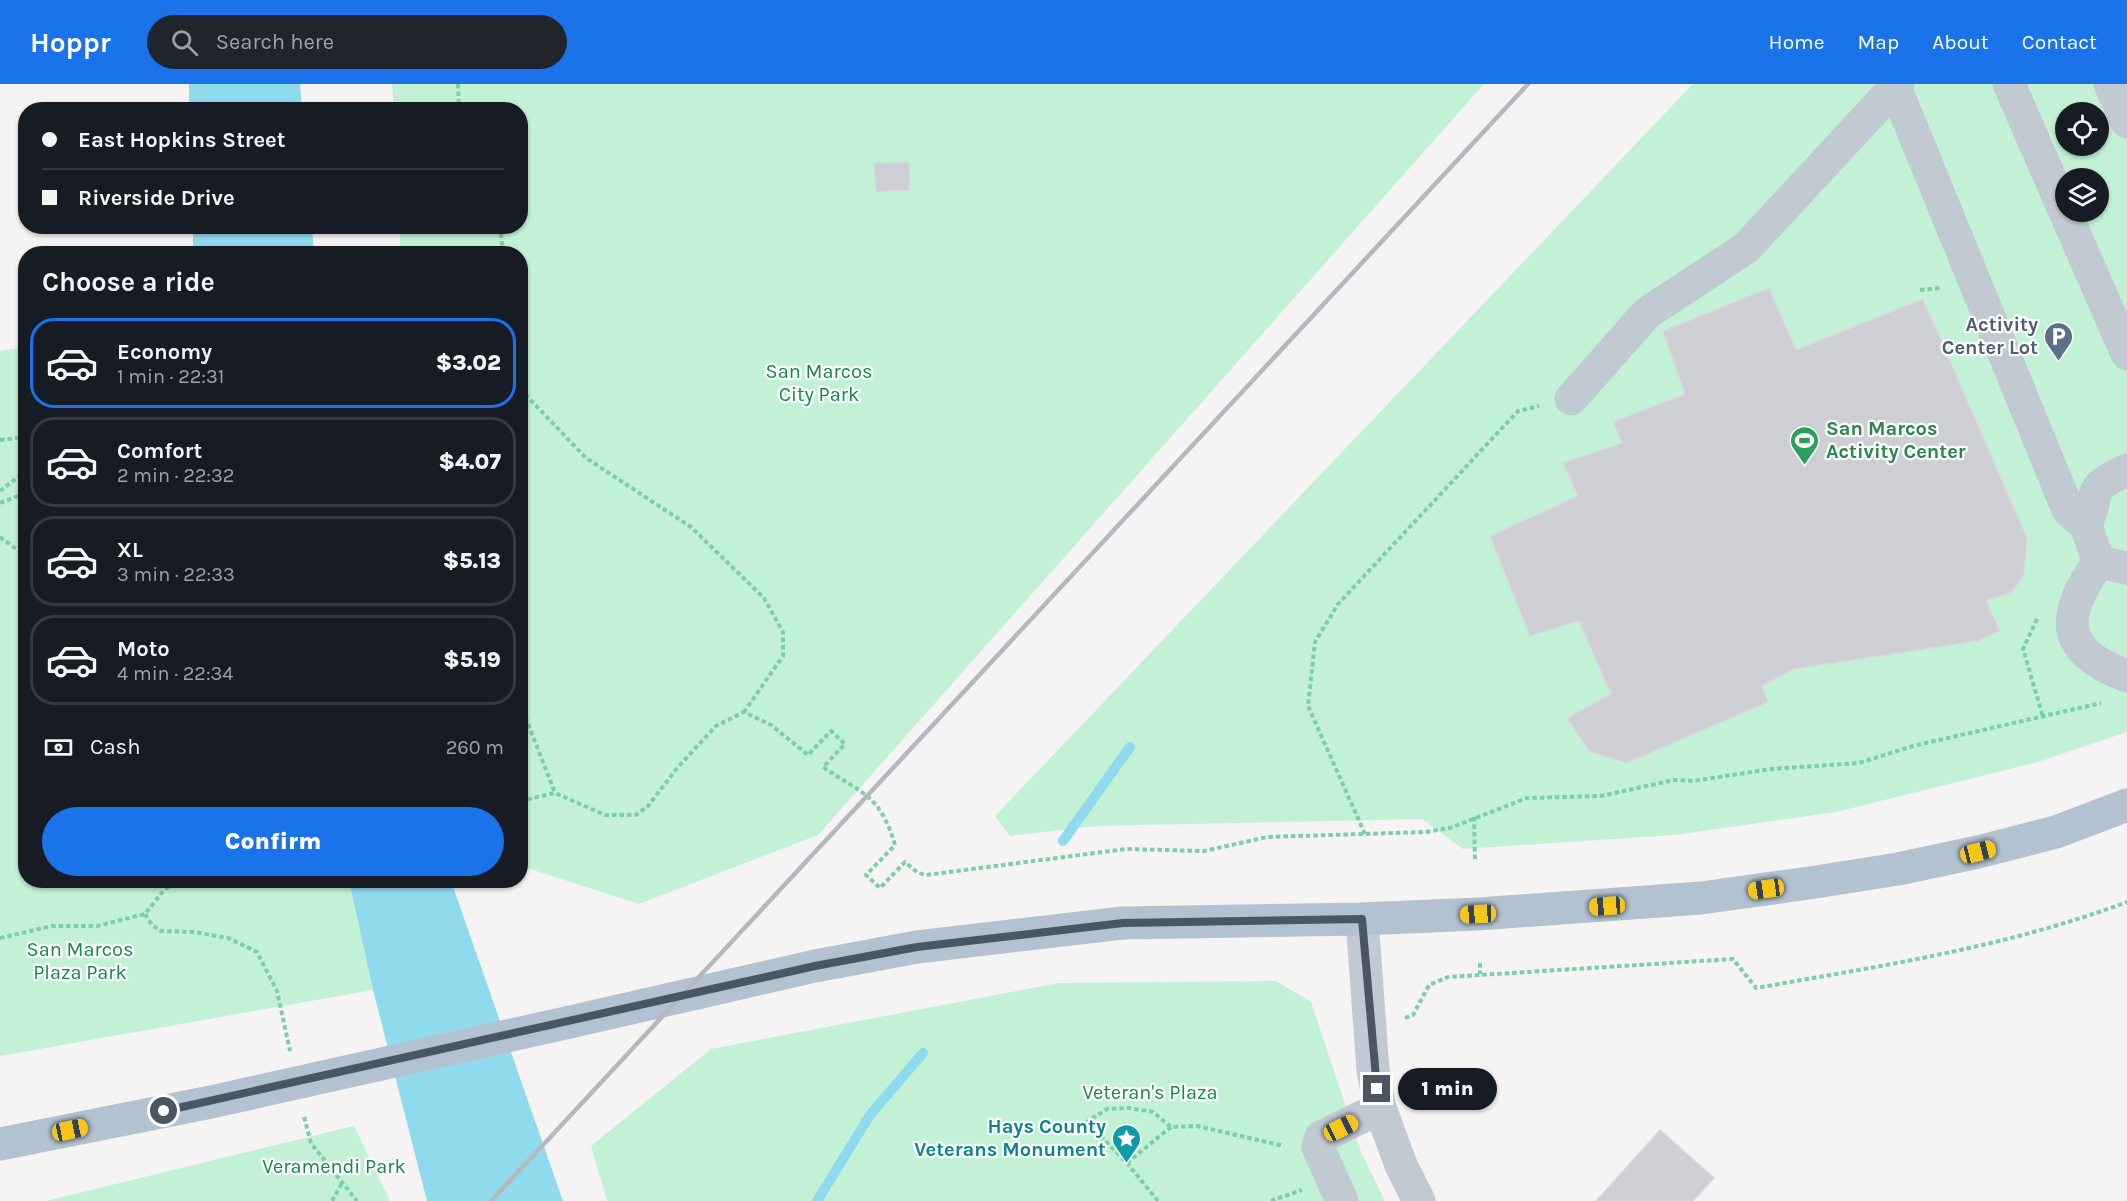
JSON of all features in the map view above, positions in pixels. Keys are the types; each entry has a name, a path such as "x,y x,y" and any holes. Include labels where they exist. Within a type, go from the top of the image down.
{"main road":[{"path":"0,1144 211,1102 815,966 917,947 1123,923 1362,919 1607,906 1701,898 1898,869 1978,852 2056,832 2127,805"}],"street":[{"path":"2009,84 2127,354"},
{"path":"2110,84 2127,122"},
{"path":"1571,399 1647,313 1746,248 1897,86 2068,510 2086,526 2113,565 2080,588 2072,613 2072,631 2079,646 2091,659 2127,676"},
{"path":"2086,526 2091,515 2093,495 2103,481 2127,470"},
{"path":"1362,919 1370,1029 1380,1108 1401,1165 1419,1201"},
{"path":"1342,1201 1318,1147 1321,1137 1380,1108"}],"path":[{"path":"458,84 459,102"},
{"path":"1920,290 1945,287"},
{"path":"528,397 586,458 691,527 764,598 783,632 783,656 744,712 716,726 678,767 648,806 636,815 605,815 555,793 528,799"},
{"path":"1365,834 1308,706 1316,642 1338,604 1518,411 1571,399"},
{"path":"0,440 18,438"},
{"path":"0,491 18,477"},
{"path":"0,503 18,496"},
{"path":"0,537 18,550"},
{"path":"2041,609 2023,649 2043,717"},
{"path":"744,712 771,725 808,755 831,731 845,744 823,767 868,795 890,826 895,845 866,875 880,888 905,862 918,873 926,875 1126,849 1204,850 1267,837 1426,832 1450,828 1527,798 1601,796 1674,780 1693,781 1771,769 1859,763 1914,746 2106,701"},
{"path":"528,724 555,793"},
{"path":"1474,817 1475,862"},
{"path":"0,938 52,926 97,926 145,914 167,888"},
{"path":"1370,1029 1413,1015 1429,985 1448,977 1732,959 1756,988 1916,960 2066,925 2127,902"},
{"path":"145,914 152,925 161,931 194,932 228,938 257,952 277,991 291,1057"},
{"path":"1479,963 1479,974"},
{"path":"1158,1201 1127,1163 1087,1122 1107,1109 1129,1108 1153,1112 1171,1127"},
{"path":"303,1113 311,1143 357,1201"},
{"path":"1127,1163 1171,1127 1197,1126 1290,1147 1318,1147"},
{"path":"332,1201 342,1182"}],"green space":[{"name":"San Marcos City Park","path":"392,84 1484,84 818,835 639,904 528,868 528,246 400,246 400,234 528,234 528,102 393,102"},
{"path":"1693,84 2127,84 2127,732 2038,762 1836,812 1674,835 1463,849 1422,819 1096,826 1010,836 995,816"},
{"name":"San Marcos Plaza Park","path":"18,348 18,888 351,888 373,990 0,1056 0,351"},
{"name":"Veteran's Plaza","path":"1276,981 1311,1002 1361,1152 1385,1201 607,1201 591,1146 711,1049 1059,983"},
{"name":"Veramendi Park","path":"354,1126 390,1201 46,1201"}],"water":[{"path":"189,84 300,84 301,102 189,102"},
{"path":"193,234 313,234 313,246 193,246"},
{"path":"351,888 453,888 563,1201 427,1201 373,990"}],"building":[{"path":"909,162 910,190 876,192 874,163"},
{"path":"1769,288 1796,350 1923,299 2027,538 2024,575 2012,592 1986,601 2000,631 1978,641 1794,669 1762,686 1768,702 1627,763 1589,751 1567,718 1611,694 1579,621 1530,636 1490,536 1578,496 1563,463 1622,443 1613,422 1685,394 1663,331"},
{"path":"1660,1130 1714,1178 1693,1201 1596,1201"}],"waterway":[{"path":"1063,841 1130,747"},
{"path":"817,1201 870,1115 923,1053"}],"railway":[{"path":"491,1201 1528,84"}],"place":[{"name":"Activity Center Lot","path":"2059,362"},
{"name":"San Marcos Activity Center","path":"1805,466"},
{"name":"Hays County Veterans Monument","path":"1127,1164"}],"route":[{"path":"164,1111 655,1004 815,966 917,947 1123,923 1362,919 1373,1071 1377,1089"}]}
